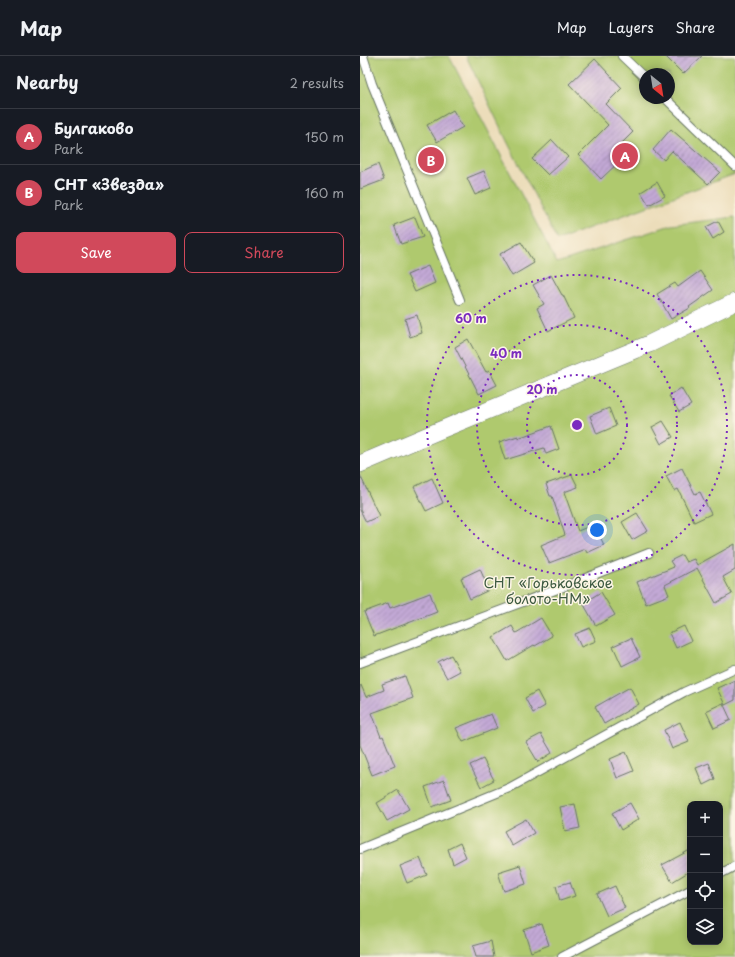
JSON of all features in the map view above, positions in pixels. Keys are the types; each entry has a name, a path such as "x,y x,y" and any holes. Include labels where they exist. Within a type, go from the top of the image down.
{"street":[{"path":"360,464 649,344 735,302"}],"lane":[{"path":"363,56 372,84 460,300"},
{"path":"622,56 639,72"},
{"path":"671,104 735,166"},
{"path":"360,663 563,587 648,553"},
{"path":"360,849 509,788 684,692 735,669"},
{"path":"722,873 735,866"},
{"path":"562,957 687,892"}],"green space":[{"name":"СНТ «Горьковское болото-НМ»","path":"360,56 449,56 557,263 671,225 735,217 735,957 360,957"},
{"path":"466,56 735,56 735,174 557,240"}],"building":[{"path":"665,56 702,56 683,74"},
{"path":"595,59 622,88 606,104 633,132 613,152 621,160 601,179 578,155 608,125 569,84"},
{"path":"453,110 463,127 437,142 427,125"},
{"path":"671,129 720,172 708,184 672,151 664,160 653,150"},
{"path":"552,140 568,157 548,175 532,159"},
{"path":"378,164 384,180 360,189 360,172"},
{"path":"484,171 491,188 475,195 467,178"},
{"path":"657,182 665,196 649,205 641,192"},
{"path":"415,217 423,237 401,244 394,225"},
{"path":"718,221 724,232 713,239 706,227"},
{"path":"521,242 534,263 512,276 500,254"},
{"path":"428,266 435,283 415,292 407,275"},
{"path":"700,271 713,290 689,307 690,308 671,319 657,294 675,283 678,287"},
{"path":"551,275 574,318 548,331 537,308 544,304 533,285"},
{"path":"417,315 422,333 410,337 405,319"},
{"path":"468,339 486,372 489,370 497,385 479,394 455,347"},
{"path":"681,388 691,405 679,412 669,396"},
{"path":"609,408 616,426 597,434 590,416"},
{"path":"663,421 673,437 661,444 652,427"},
{"path":"551,426 559,449 546,454 544,448 505,460 499,442 518,436 518,438"},
{"path":"682,468 695,494 700,492 711,514 694,522 678,489 674,491 666,476"},
{"path":"360,475 379,516 366,522 360,510"},
{"path":"572,475 578,487 564,492 578,531 594,524 604,545 587,553 585,549 549,563 541,545 565,535 552,496 550,496 546,484"},
{"path":"432,478 443,503 426,511 414,487"},
{"path":"637,513 648,531 632,540 622,522"},
{"path":"735,544 735,570 723,577 732,594 716,603 697,568 665,585 669,595 646,604 637,582 674,567 670,561 682,555 686,562 694,559 697,565"},
{"path":"480,569 489,590 470,599 461,578"},
{"path":"601,592 615,615 596,626 583,603"},
{"path":"430,593 437,612 374,636 364,612 388,603 390,608"},
{"path":"541,618 552,636 507,661 493,637 512,626 516,633"},
{"path":"684,626 691,641 676,648 669,633"},
{"path":"590,628 596,641 581,647 575,634"},
{"path":"631,638 640,657 622,666 613,646"},
{"path":"451,655 460,671 447,678 438,662"},
{"path":"405,676 413,698 372,713 381,737 383,736 395,766 372,775 360,745 360,686 361,685 366,697 384,690 382,684"},
{"path":"735,680 735,700 725,705 717,688"},
{"path":"630,687 639,704 604,724 595,707"},
{"path":"537,691 545,706 533,713 525,698"},
{"path":"723,703 731,720 714,728 706,711"},
{"path":"491,714 497,728 463,742 456,728"},
{"path":"680,722 689,742 672,749 664,730"},
{"path":"541,734 552,753 538,762 526,742"},
{"path":"626,752 634,771 617,778 610,759"},
{"path":"483,759 494,780 481,787 470,765"},
{"path":"709,763 715,779 703,785 696,768"},
{"path":"444,780 451,800 432,807 425,787"},
{"path":"398,790 409,809 387,821 377,803"},
{"path":"630,803 639,819 621,830 612,813"},
{"path":"575,804 580,828 565,831 560,807"},
{"path":"526,819 534,833 512,846 504,831"},
{"path":"460,843 466,857 453,864 448,849"},
{"path":"687,852 687,873 672,882 662,865"},
{"path":"420,858 427,875 407,883 400,866"},
{"path":"520,865 526,884 504,891 498,872"},
{"path":"570,882 575,896 560,901 556,886"},
{"path":"615,886 625,908 607,916 597,894"},
{"path":"542,924 549,945 531,952 524,930"},
{"path":"491,941 494,957 476,957 473,946"}],"place":[{"name":"Булгаково","path":"625,156"},
{"name":"СНТ «Звезда»","path":"431,160"}]}
